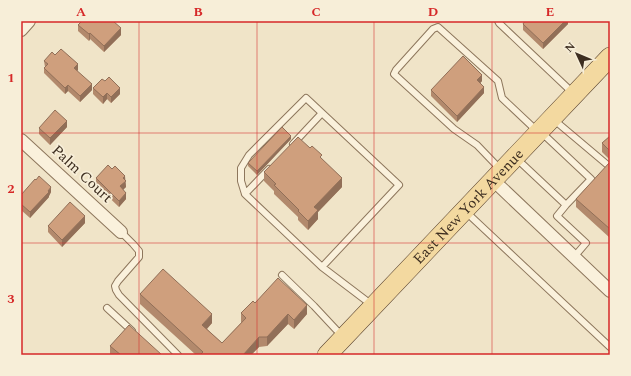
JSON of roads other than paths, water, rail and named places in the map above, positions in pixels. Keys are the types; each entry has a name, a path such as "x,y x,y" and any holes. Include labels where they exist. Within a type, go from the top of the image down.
{"main road":[{"name":"East New York Avenue","path":"326,355 610,57"}],"street":[{"path":"21,30 29,21"},
{"name":"Palm Court","path":"21,140 120,232"},
{"path":"497,176 574,257 610,291"}],"lane":[{"path":"498,21 499,24 575,94"},
{"path":"497,176 477,146 454,129 394,74 433,29 438,27 498,81 502,98 543,127 590,150 610,168"},
{"path":"322,267 400,185 306,98 249,156 241,168 241,181 245,194 322,267 373,306"},
{"path":"289,148 322,113"},
{"path":"543,127 591,179 557,216 586,243 574,257"},
{"path":"515,157 566,205"},
{"path":"245,194 273,165"},
{"path":"464,210 610,347"},
{"path":"120,232 139,251 139,257 118,281 115,286 116,290 119,295 178,355"},
{"path":"282,275 314,306 343,338"},
{"path":"107,308 135,334"}]}
